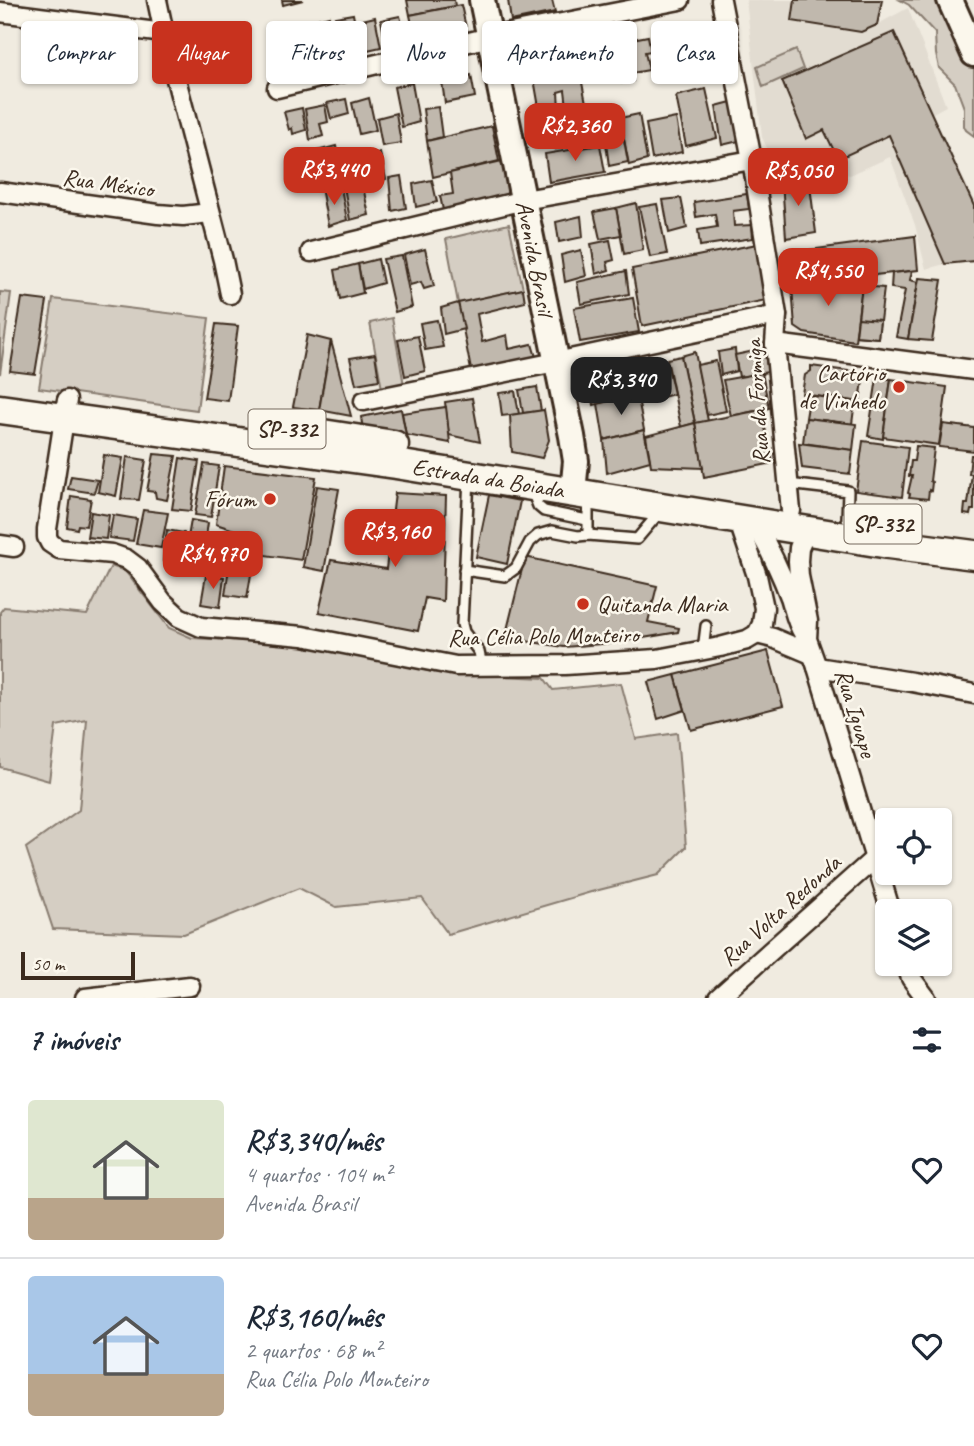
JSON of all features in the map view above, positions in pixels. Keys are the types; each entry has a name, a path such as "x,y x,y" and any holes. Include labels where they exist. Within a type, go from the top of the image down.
{"main road":[{"name":"Estrada da Boiada","path":"0,390 66,409 665,507 751,532 806,540 974,555"},
{"name":"Estrada da Boiada","path":"0,409 66,409 353,438 581,495 640,485 790,497 847,519 974,536"}],"street":[{"path":"157,0 161,21"},
{"name":"Avenida Brasil","path":"482,0 486,21"},
{"path":"572,21 680,0"},
{"name":"Rua da Formiga","path":"721,0 752,160 776,315 775,344 790,497"},
{"path":"950,0 974,54"},
{"path":"0,12 152,31"},
{"path":"277,88 482,39"},
{"path":"177,84 230,294"},
{"name":"Avenida Brasil","path":"499,84 572,436 581,495"},
{"path":"311,252 524,200 752,160"},
{"name":"Rua México","path":"0,192 158,214 183,216 210,213"},
{"path":"364,401 776,315"},
{"path":"775,344 974,370"},
{"name":"Rua Célia Polo Monteiro","path":"66,409 47,529 50,543 60,549 112,554 127,559 138,568 163,602 179,617 201,627 303,636 456,666 565,665 657,659 747,640 757,634"},
{"path":"751,532 764,608 762,624 757,634 811,654 912,682 974,694"},
{"path":"751,532 792,603 797,624 811,654"},
{"name":"Rua Iguape","path":"806,540 799,576 811,654 875,858"},
{"name":"Rua Volta Redonda","path":"718,998 875,858"},
{"path":"910,976 926,998"},
{"path":"85,998 190,986"}],"lane":[{"path":"470,476 462,624 464,632 479,652 482,666"},
{"path":"581,495 588,535"},
{"path":"464,570 505,576 516,568 530,542 538,535 552,531 578,536 636,539 665,507"},
{"path":"703,650 706,626"}],"shaded area":[{"path":"746,0 882,0 878,24 908,8 946,106 931,114 974,200 974,261 926,269 915,225 890,157 850,175 811,166 776,168 762,137"},
{"path":"900,0 944,0 974,68 974,136 964,126 964,108 955,84 939,68 935,33 909,5"},
{"path":"796,50 803,69 763,87 757,67"},
{"path":"509,224 523,289 458,303 446,239"},
{"path":"0,292 11,293 0,374"},
{"path":"53,299 209,318 197,410 39,388"},
{"path":"392,318 404,385 382,389 370,323"},
{"path":"111,566 125,571 169,628 192,638 316,645 437,673 544,678 553,690 621,683 636,739 677,733 686,847 658,875 448,934 422,898 336,907 299,888 184,934 53,929 26,848 79,810 87,720 56,726 49,781 0,767 0,612 4,607 87,615"}],"building":[{"path":"282,0 303,0 283,5"},
{"path":"407,0 454,0 455,6 410,15"},
{"path":"508,0 552,0 555,12 511,21"},
{"path":"795,0 882,0 877,25 861,32 792,21"},
{"path":"461,5 465,21 411,21 410,15"},
{"path":"353,14 354,21 336,21 335,17"},
{"path":"329,16 330,21 310,21"},
{"path":"400,16 401,21 381,21"},
{"path":"375,17 381,47 367,50 367,21 358,21"},
{"path":"894,32 974,206 974,261 945,264 889,135 838,159 824,130 806,139 782,81"},
{"path":"648,36 651,51 645,52 649,70 637,72 637,38"},
{"path":"471,75 475,97 445,103 442,84 468,84 468,76"},
{"path":"412,84 419,122 402,127 394,87"},
{"path":"535,84 582,84 586,103 567,107 565,90 558,92 559,109 540,113"},
{"path":"706,89 717,138 686,146 676,96"},
{"path":"369,98 376,130 359,134 352,103"},
{"path":"346,99 349,114 331,119 327,103"},
{"path":"735,101 743,140 722,145 716,106"},
{"path":"325,105 328,122 320,124 323,136 310,140 305,109"},
{"path":"438,107 442,137 427,141 423,109"},
{"path":"302,108 306,130 293,134 292,128 289,130 284,112"},
{"path":"396,113 401,143 382,146 377,118"},
{"path":"576,114 577,120 594,116 597,142 556,149 551,119"},
{"path":"639,114 647,160 629,165 620,118"},
{"path":"676,118 682,152 652,159 646,124"},
{"path":"621,124 628,162 609,166 604,128"},
{"path":"492,126 499,161 433,177 427,141"},
{"path":"600,145 605,172 549,182 545,154"},
{"path":"336,146 339,159 307,167 305,154"},
{"path":"380,153 386,179 367,184 362,157"},
{"path":"502,161 508,189 506,198 443,210 440,196 453,194 450,173"},
{"path":"401,176 406,208 392,211 389,178"},
{"path":"809,178 816,233 786,238 782,181"},
{"path":"432,180 437,202 416,207 413,184"},
{"path":"362,182 369,215 350,220 344,187"},
{"path":"341,188 347,220 328,226 322,193"},
{"path":"747,194 749,209 733,211 734,226 752,225 753,238 700,246 698,230 717,227 715,214 696,217 694,202"},
{"path":"681,198 687,228 669,233 663,200"},
{"path":"636,203 643,250 624,254 616,208"},
{"path":"657,204 667,254 650,257 639,207"},
{"path":"616,208 621,235 600,239 594,212"},
{"path":"581,216 583,237 559,242 556,222"},
{"path":"915,236 918,270 797,284 793,252"},
{"path":"610,240 614,260 607,262 609,270 596,274 591,244"},
{"path":"757,244 766,300 642,326 632,269"},
{"path":"425,249 434,286 424,289 421,282 410,285 404,255"},
{"path":"581,250 586,276 565,282 561,255"},
{"path":"402,256 412,307 395,312 383,259"},
{"path":"378,259 383,283 363,289 358,264"},
{"path":"358,264 363,293 340,299 335,270"},
{"path":"626,271 629,294 581,304 577,282"},
{"path":"912,271 910,280 918,282 908,339 896,337 905,290 891,288 892,273"},
{"path":"863,277 855,341 804,333 795,327 792,286"},
{"path":"919,278 942,280 932,341 908,339"},
{"path":"862,286 884,288 878,338 856,336"},
{"path":"523,289 525,302 477,314 482,342 507,335 509,349 532,344 536,357 471,370 458,303"},
{"path":"22,298 47,301 35,374 10,371"},
{"path":"633,298 639,332 580,342 574,308"},
{"path":"458,303 464,329 444,334 441,308"},
{"path":"858,318 880,320 878,338 856,336"},
{"path":"437,320 443,347 425,350 420,323"},
{"path":"216,324 238,326 228,401 204,398"},
{"path":"307,335 331,341 319,410 293,407"},
{"path":"418,336 425,371 405,376 398,340"},
{"path":"331,341 351,416 319,410"},
{"path":"735,349 737,371 721,375 718,352"},
{"path":"764,349 768,372 739,377 735,355"},
{"path":"695,352 708,421 695,423 681,356"},
{"path":"375,354 379,380 356,384 350,358"},
{"path":"681,356 695,423 681,427 667,359"},
{"path":"716,361 726,411 707,415 697,365"},
{"path":"811,366 864,373 860,402 802,394 805,375 811,371"},
{"path":"668,367 674,394 655,399 649,372"},
{"path":"634,371 637,393 594,405 589,382"},
{"path":"762,373 769,408 731,416 723,380"},
{"path":"877,378 891,379 883,439 868,436"},
{"path":"891,379 947,387 939,445 883,437"},
{"path":"537,387 541,411 523,413 519,390"},
{"path":"515,391 519,414 502,416 499,393"},
{"path":"637,393 644,430 604,440 598,404"},
{"path":"805,395 855,401 852,424 806,418 808,406 804,406"},
{"path":"472,398 480,442 449,435 445,402"},
{"path":"446,407 450,443 406,435 402,413"},
{"path":"401,409 406,435 363,430 361,417"},
{"path":"544,410 549,440 542,458 512,452 510,415"},
{"path":"761,410 773,463 704,477 695,423"},
{"path":"806,418 856,424 853,450 803,443"},
{"path":"695,423 703,468 651,466 646,436"},
{"path":"943,424 974,428 974,451 939,447"},
{"path":"644,430 650,461 607,473 604,440"},
{"path":"863,441 908,447 902,497 856,491"},
{"path":"799,443 853,450 850,474 802,468"},
{"path":"916,446 934,448 928,499 909,497 908,493 912,476 909,476 911,461 914,461"},
{"path":"154,454 176,456 167,500 156,498 155,492 147,491"},
{"path":"104,455 123,458 116,496 98,492"},
{"path":"971,455 974,455 974,510 971,510 970,515 964,514 972,474 969,474"},
{"path":"127,457 146,460 139,500 121,499"},
{"path":"180,458 199,461 191,511 172,509"},
{"path":"204,464 219,466 211,517 195,515"},
{"path":"224,466 316,477 301,560 257,554 259,538 216,524"},
{"path":"71,476 98,480 94,493 68,489"},
{"path":"317,486 339,489 324,571 303,567"},
{"path":"395,493 446,496 443,601 425,598 418,631 319,612 331,560 386,569"},
{"path":"489,495 520,501 507,564 476,557"},
{"path":"71,496 91,499 86,526 78,525 77,529 67,527"},
{"path":"143,510 168,513 161,548 136,544"},
{"path":"91,512 109,515 106,539 87,537"},
{"path":"113,515 137,519 133,541 109,538"},
{"path":"191,520 208,523 202,563 184,561"},
{"path":"167,530 184,533 179,563 163,561"},
{"name":"Quitanda Maria","path":"525,557 657,586 648,622 679,628 678,632 614,643 564,647 505,638"},
{"path":"230,560 253,563 247,598 225,595"},
{"path":"206,575 224,577 220,607 201,604"},
{"path":"768,651 783,706 691,730 675,675"},
{"path":"675,675 685,710 658,719 648,682"}],"place":[{"name":"Cartório de Vinhedo","path":"899,387"},
{"name":"Fórum","path":"270,499"},
{"name":"Quitanda Maria","path":"583,604"}]}
